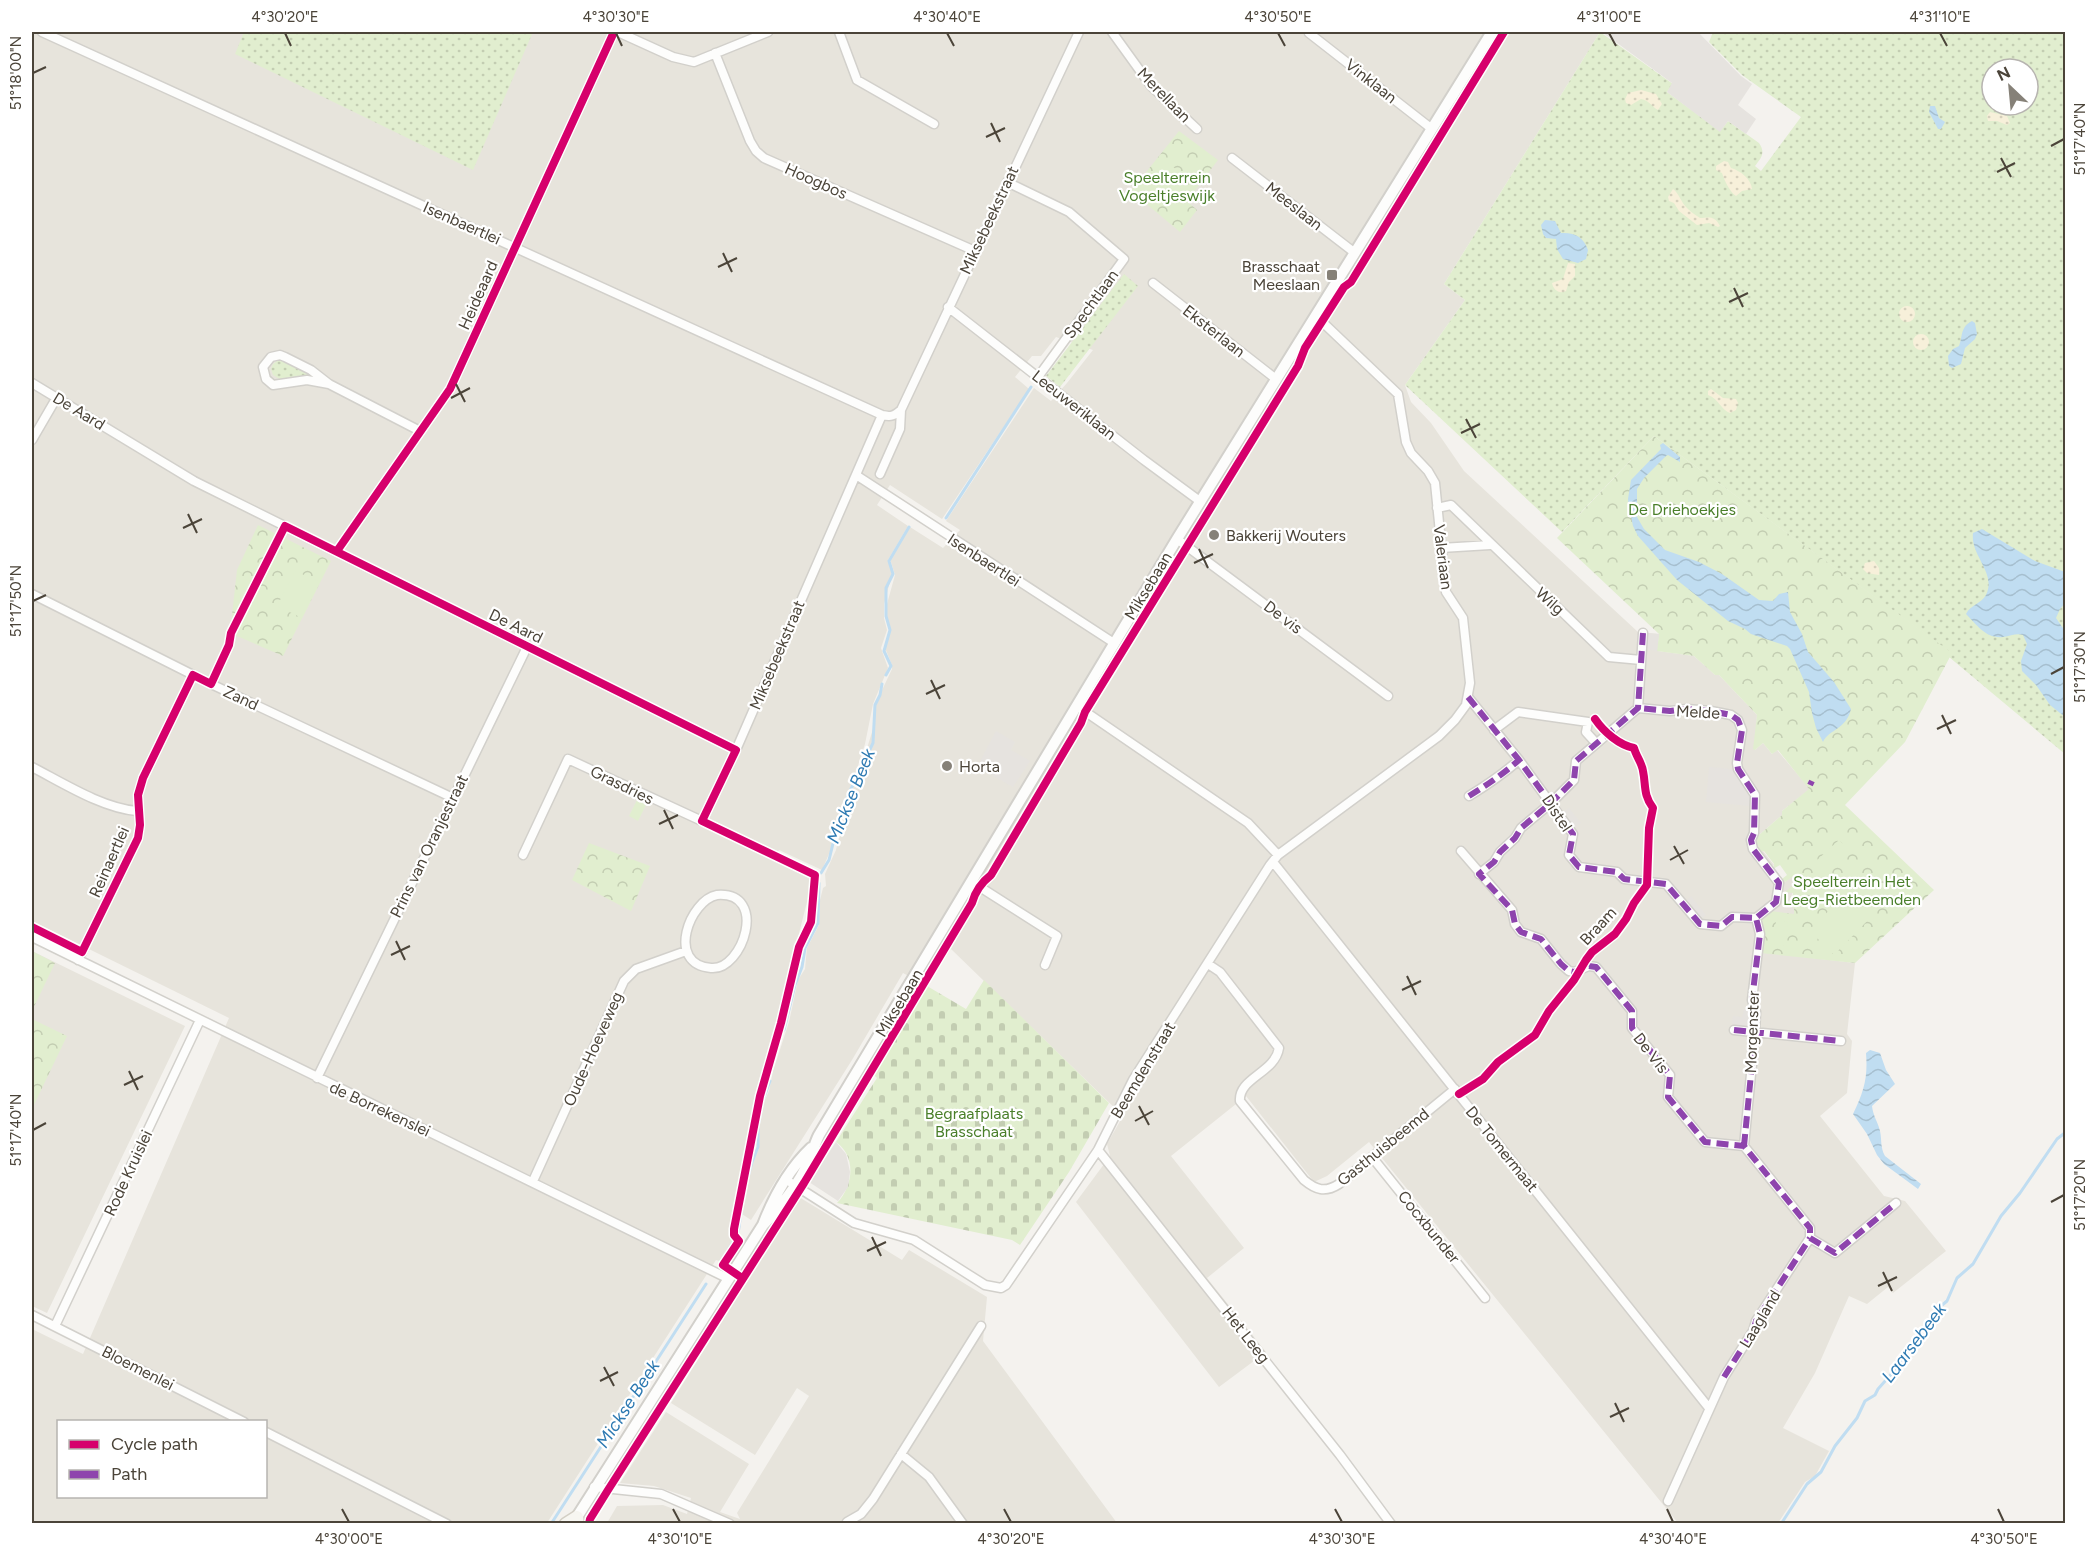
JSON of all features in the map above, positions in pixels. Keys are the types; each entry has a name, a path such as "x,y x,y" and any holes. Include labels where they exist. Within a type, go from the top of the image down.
{"street":[{"name":"Isenbaertlei","path":"42,32 882,415"},
{"name":"Heideaard","path":"337,551 450,389 614,32"},
{"path":"618,32 673,57 694,62 768,32"},
{"path":"839,32 857,80 934,124"},
{"name":"Miksebeekstraat","path":"880,474 900,429 901,410 1078,32"},
{"name":"Merellaan","path":"1112,32 1151,86 1197,129"},
{"name":"Miksebaan","path":"574,1521 763,1225 784,1203 806,1169 813,1146 1114,643 1492,32"},
{"name":"Vinklaan","path":"1309,33 1432,129"},
{"name":"Hoogbos","path":"715,53 750,141 764,158 975,251"},
{"name":"Meeslaan","path":"1232,158 1355,253"},
{"name":"Spechtlaan","path":"1007,182 1069,212 1124,259 1038,377"},
{"name":"Eksterlaan","path":"1153,283 1276,380"},
{"name":"Leeuweriklaan","path":"948,307 1200,502"},
{"name":"Valeriaan","path":"1276,859 1439,736 1466,705 1470,675 1463,618 1446,592 1435,483 1428,471 1411,453 1406,442 1401,400 1398,393 1316,316"},
{"path":"329,384 307,380 273,385 266,379 263,366 271,357 280,355 311,370 329,384 420,431"},
{"name":"De Aard","path":"32,383 194,481 736,750"},
{"path":"32,440 57,398"},
{"path":"882,415 895,416 901,410"},
{"name":"Miksebeekstraat","path":"736,750 882,415"},
{"name":"Isenbaertlei","path":"856,475 1114,643"},
{"name":"Wilg","path":"1437,508 1451,505 1609,657 1641,660"},
{"name":"De vis","path":"1177,539 1388,696"},
{"path":"1442,548 1490,545"},
{"name":"Zand","path":"32,594 193,675 453,798"},
{"path":"1479,874 1494,862 1521,828 1574,780 1576,761 1638,708 1643,633"},
{"name":"Prins van Oranjestraat","path":"316,1078 527,647"},
{"name":"Reinaertlei","path":"78,960 138,838 140,825 137,810 138,795 143,778 193,675"},
{"name":"Distel","path":"1468,697 1519,760 1573,834 1569,855 1579,867 1617,872 1624,879 1666,884 1700,924 1722,926 1732,917 1756,918"},
{"path":"1077,706 1248,823 1276,859"},
{"name":"Melde","path":"1638,708 1711,711 1731,715 1738,720 1742,730 1738,769 1755,795 1754,833 1751,840 1753,849 1779,883 1776,902 1756,918"},
{"path":"1494,730 1518,712 1588,722 1586,732 1596,743"},
{"name":"Grasdries","path":"523,855 568,759 702,821 736,750"},
{"path":"1469,796 1491,780 1498,778 1519,760"},
{"path":"32,767 110,805 124,810 137,810"},
{"name":"De Vis","path":"1461,852 1512,910 1515,924 1521,932 1541,939 1569,971 1574,972 1589,966 1596,967 1632,1011 1632,1028 1670,1075 1668,1097 1705,1142 1744,1146"},
{"name":"Beemdenstraat","path":"785,1179 854,1223 915,1240 986,1285 1001,1288 1006,1285 1098,1150 1133,1080 1276,859"},
{"name":"De Tomermaat","path":"1276,859 1455,1089 1709,1408"},
{"path":"972,882 1057,936 1045,965"},
{"path":"727,895 742,905 748,918 747,929 734,956 728,963 716,968 706,967 694,962 687,951 685,936 704,900 712,896 727,895"},
{"name":"Morgenster","path":"1744,1146 1755,1033 1756,1012 1752,1000 1760,934 1756,918"},
{"name":"de Borrekenslei","path":"32,938 729,1279"},
{"name":"Oude-Hoeveweg","path":"533,1182 624,981 636,969 687,951"},
{"name":"Gasthuisbeemd","path":"1208,964 1221,972 1279,1048 1275,1061 1243,1087 1239,1093 1240,1101 1304,1180 1317,1189 1325,1191 1332,1188 1455,1089"},
{"name":"Rode Kruislei","path":"55,1326 200,1020"},
{"path":"1734,1030 1841,1041"},
{"name":"Miksebaan","path":"763,1225 773,1197 797,1161 813,1146"},
{"path":"1744,1146 1810,1228 1810,1238 1835,1254 1896,1203"},
{"name":"Het Leeg","path":"1098,1150 1318,1427 1391,1524"},
{"name":"Cocxbunder","path":"1372,1157 1485,1298"},
{"name":"Laagland","path":"1668,1501 1724,1377 1753,1331 1756,1321 1810,1238"},
{"name":"Bloemenlei","path":"32,1315 240,1420"},
{"path":"848,1522 861,1514 873,1499 981,1326"},
{"path":"267,1433 447,1524"},
{"path":"901,1454 928,1477 963,1524"},
{"path":"594,1487 661,1494 730,1524"}],"shaded area":[{"path":"32,32 1600,32 1444,284 1465,300 1405,385 1411,402 1431,423 1464,471 1638,632 1659,634 1658,651 1694,656 1715,675 1719,675 1757,715 1755,750 1763,743 1772,754 1777,750 1810,789 1782,811 1782,815 1759,835 1763,851 1774,865 1772,866 1785,882 1792,876 1797,882 1788,904 1794,908 1794,914 1760,952 1855,963 1847,1034 1852,1041 1847,1093 1820,1116 1884,1196 1905,1201 1946,1251 1893,1293 1888,1287 1867,1304 1849,1296 1815,1373 1783,1428 1829,1451 1815,1476 1805,1482 1778,1523 1678,1523 1369,1142 1327,1176 1314,1182 1246,1096 1171,1156 1244,1248 1207,1278 1266,1352 1219,1387 1076,1202 1110,1156 1107,1144 1123,1116 951,949 927,986 903,973 852,1060 751,1220 742,1214 753,1160 759,1149 758,1135 764,1102 789,1022 798,980 805,969 807,948 819,925 820,900 823,888 826,886 825,874 836,850 846,808 873,729 875,705 892,669 885,648 891,631 887,617 887,604 895,575 891,557 910,527 943,548 960,530 946,521 1034,388 1051,401 1093,350 1056,337 1041,356 1032,356 1015,377 1029,389 942,519 890,485 877,505 908,526 888,560 892,574 884,604 887,630 881,648 888,668 873,704 865,744 842,806 832,847 822,870 779,850 775,858 812,876 811,886 764,1072 730,1234 736,1242 770,1238 736,1243 722,1262 716,1260 547,1523 32,1523 32,1329 83,1354 229,1018 32,921"},
{"path":"1602,32 1698,32 1741,76 1752,84 1738,105 1756,119 1746,134 1728,121 1720,132 1667,92 1672,83"},
{"path":"1647,633 1659,634 1657,651 1645,649"},
{"path":"996,731 1015,742 1011,750 1030,761 1013,787 977,767"},
{"path":"1709,767 1732,769 1751,793 1750,806 1706,802"},
{"path":"1569,808 1581,823 1575,827 1563,812"},
{"path":"1691,896 1706,915 1699,920 1685,902"},
{"path":"32,951 185,1026 47,1313 32,1306"},
{"path":"1744,1010 1751,1010 1749,1026 1732,1024 1733,1016 1742,1017"},
{"path":"836,1142 846,1154 850,1172 848,1187 838,1201 809,1182"},
{"path":"799,1197 902,1260 909,1250 987,1297 983,1341 1117,1523 607,1523 617,1506 663,1505 687,1514 691,1498 654,1486 620,1483 666,1412 749,1464 720,1512 740,1519 737,1513 809,1396 797,1388 755,1455 671,1403"}],"green space":[{"path":"244,32 533,32 473,170 235,54"},
{"path":"1600,32 1673,84 1667,92 1720,131 1728,121 1759,143 1762,153 1755,166 1761,171 1801,117 1742,75 1709,42 1713,32 2065,32 2065,754 1949,657 1951,653 1654,436 1562,532 1405,385 1465,300 1444,284"},
{"name":"Speelterrein Vogeltjeswijk","path":"1179,131 1218,160 1187,201 1197,210 1180,232 1131,191"},
{"path":"1167,162 1182,174 1162,200 1147,188"},
{"path":"1124,274 1138,286 1060,387 1046,376"},
{"path":"280,359 310,372 312,376 283,381 273,375 271,369 273,364"},
{"path":"1654,436 1952,653 1905,742 1845,805 1934,890 1855,963 1760,953 1761,917 1771,911 1794,914 1794,908 1785,904 1784,901 1792,901 1793,893 1785,892 1797,882 1792,877 1783,881 1782,879 1787,875 1780,865 1773,869 1774,864 1764,851 1760,852 1755,846 1756,835 1759,835 1782,815 1782,811 1809,789 1778,750 1772,754 1763,743 1755,750 1753,749 1757,715 1719,675 1715,675 1694,656 1657,651 1659,634 1557,538"},
{"path":"258,525 331,561 283,656 230,633 237,570"},
{"path":"295,571 320,582 302,618 277,606"},
{"path":"637,800 646,805 638,821 629,816"},
{"path":"1839,840 1851,852 1828,873 1816,861"},
{"path":"589,843 650,866 631,911 572,880"},
{"path":"1846,894 1870,918 1834,955 1809,930"},
{"path":"1776,920 1788,922 1786,946 1774,944"},
{"path":"32,951 55,963 32,1011"},
{"name":"Begraafplaats Brasschaat","path":"984,980 1109,1103 1069,1172 1020,1245 1012,1240 837,1203 847,1188 850,1163 843,1148 836,1142 877,1078 874,1075 927,986 966,1009"},
{"path":"32,1019 67,1036 32,1109"}],"sand":[{"path":"1641,90 1656,94 1662,104 1658,110 1641,99 1631,105 1626,103 1628,93"},
{"path":"1987,117 2007,117 2010,123 2007,125 1997,121 1988,121"},
{"path":"1724,161 1745,176 1752,189 1742,191 1736,196 1734,194 1727,186 1722,173 1716,170 1716,166"},
{"path":"1673,189 1691,212 1700,218 1714,219 1720,226 1709,223 1697,225 1679,211 1674,203 1669,201 1668,197"},
{"path":"1568,263 1575,264 1575,276 1569,282 1566,291 1559,292 1552,283 1563,279"},
{"path":"1904,306 1910,306 1915,314 1913,320 1904,322 1899,317 1899,311"},
{"path":"1921,334 1927,336 1929,342 1927,348 1921,350 1915,348 1913,342 1915,336"},
{"path":"1711,389 1723,398 1736,399 1738,403 1736,410 1730,413 1724,409 1708,395"},
{"path":"1874,561 1879,568 1879,575 1867,573 1863,569 1865,563"}],"water":[{"path":"1930,106 1935,106 1939,118 1945,122 1941,129 1938,129 1929,112"},
{"path":"1545,220 1555,221 1561,233 1570,233 1581,239 1588,250 1586,259 1578,263 1563,259 1557,249 1556,239 1546,238 1543,234 1541,225"},
{"path":"1972,321 1975,323 1977,334 1975,339 1965,348 1961,364 1952,368 1949,366 1948,356 1953,349 1959,346 1964,329"},
{"path":"1663,443 1680,457 1680,462 1668,455 1644,478 1637,489 1637,517 1644,529 1665,550 1699,562 1722,574 1759,600 1773,601 1779,594 1788,592 1790,612 1802,634 1808,652 1834,682 1851,709 1842,725 1829,734 1823,742 1816,728 1809,692 1790,649 1751,634 1728,621 1677,580 1638,536 1633,526 1628,499 1631,480 1661,449 1660,445"},
{"path":"1982,529 2035,561 2065,572 2065,603 2056,618 2065,631 2065,717 2050,705 2036,685 2022,671 2021,661 2027,644 2023,635 1992,636 1982,630 1966,614 1970,608 1984,598 1988,587 1986,572 1973,541 1973,533"},
{"path":"1870,1050 1880,1053 1886,1070 1895,1084 1872,1106 1880,1131 1883,1153 1921,1184 1918,1189 1884,1164 1853,1114 1864,1084 1866,1053"}],"waterway":[{"name":"Mickse Beek","path":"946,518 1031,387"},
{"name":"Mickse Beek","path":"886,675 891,666 884,651 890,630 886,616 886,588 893,574 889,561 909,527"},
{"name":"Mickse Beek","path":"821,873 829,860 838,823 849,793 873,743 875,705 882,684"},
{"name":"Mickse Beek","path":"784,1030 802,967 805,948 818,923 819,883"},
{"name":"Mickse Beek","path":"721,1262 738,1234 744,1191 758,1147 758,1126 763,1100 770,1081"},
{"name":"Laarsebeek","path":"1781,1524 1807,1484 1821,1472 1835,1446 1857,1418 1865,1401 1875,1395 1935,1311 1947,1301 1957,1278 1973,1264 2001,1216 2020,1193 2057,1139 2066,1132"},
{"name":"Mickse Beek","path":"551,1524 706,1284"}],"marked path":[{"path":"1643,633 1638,708 1576,761 1574,780 1521,828 1494,862 1479,874 1512,910 1515,924 1521,932 1541,939 1569,971 1574,972 1589,966 1596,967 1632,1011 1632,1028 1670,1075 1668,1097 1705,1142 1744,1146 1810,1228 1810,1238"},
{"path":"1468,697 1519,760 1573,834 1569,855 1579,867 1617,872 1624,879 1666,884 1700,924 1721,926 1732,917 1756,918 1776,902 1779,883 1753,849 1751,840 1754,833 1755,795 1738,769 1742,730 1738,720 1731,715 1711,711 1638,708"},
{"path":"1469,796 1519,760"},
{"path":"1810,785 1812,781"},
{"path":"1744,1146 1755,1033 1756,1012 1752,1000 1760,934 1756,918"},
{"path":"1734,1030 1841,1041"},
{"path":"1810,1238 1835,1253 1896,1203"},
{"path":"1724,1377 1753,1331 1756,1321 1810,1238"}],"cycle path":[{"path":"337,551 450,389 614,32"},
{"path":"589,1524 608,1490 804,1183 972,903 977,891 991,875 1081,723 1085,712 1298,366 1305,348 1344,287 1351,282 1504,32"},
{"path":"32,927 82,952 138,838 140,825 138,795 143,778 193,675 211,684 229,645 231,633 285,526 736,750 702,821 815,875 811,922 799,947 781,1023 760,1096 734,1229 734,1235 739,1241 723,1265 742,1278"},
{"name":"Braam","path":"1459,1094 1483,1079 1498,1062 1535,1035 1549,1011 1574,980 1586,960 1592,952 1615,934 1647,885 1649,828 1653,808 1646,794 1642,768 1634,748 1612,737 1595,719"}],"place":[{"name":"Brasschaat Meeslaan","path":"1332,275"},
{"name":"Bakkerij Wouters","path":"1214,535"},
{"name":"Horta","path":"947,766"}],"park label":[{"name":"De Driehoekjes","path":"1682,509"},
{"name":"Speelterrein Het Leeg-Rietbeemden","path":"1852,890"}]}
